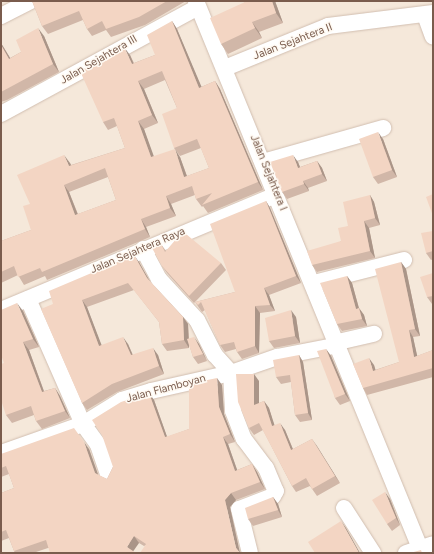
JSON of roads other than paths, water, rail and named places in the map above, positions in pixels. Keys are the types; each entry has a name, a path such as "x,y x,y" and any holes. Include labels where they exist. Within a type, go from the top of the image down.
{"street":[{"path":"1,16 30,1"},
{"name":"Jalan Sejahtera I","path":"197,4 314,283 420,548"},
{"name":"Jalan Sejahtera III","path":"1,114 197,4"},
{"path":"429,14 433,37"},
{"name":"Jalan Sejahtera II","path":"225,68 328,26 429,14"},
{"path":"263,162 383,128"},
{"name":"Jalan Sejahtera Raya","path":"1,310 143,249 276,195"},
{"path":"143,249 159,279 197,320 215,355 231,373 233,410 244,439 266,468 276,491 273,496 239,509 250,553"},
{"path":"314,283 404,260"},
{"path":"28,299 84,424 98,445 109,477"},
{"name":"Jalan Flamboyan","path":"1,453 84,424 122,400 231,373 276,357 339,344 374,334"},
{"path":"344,508 373,553"}]}
